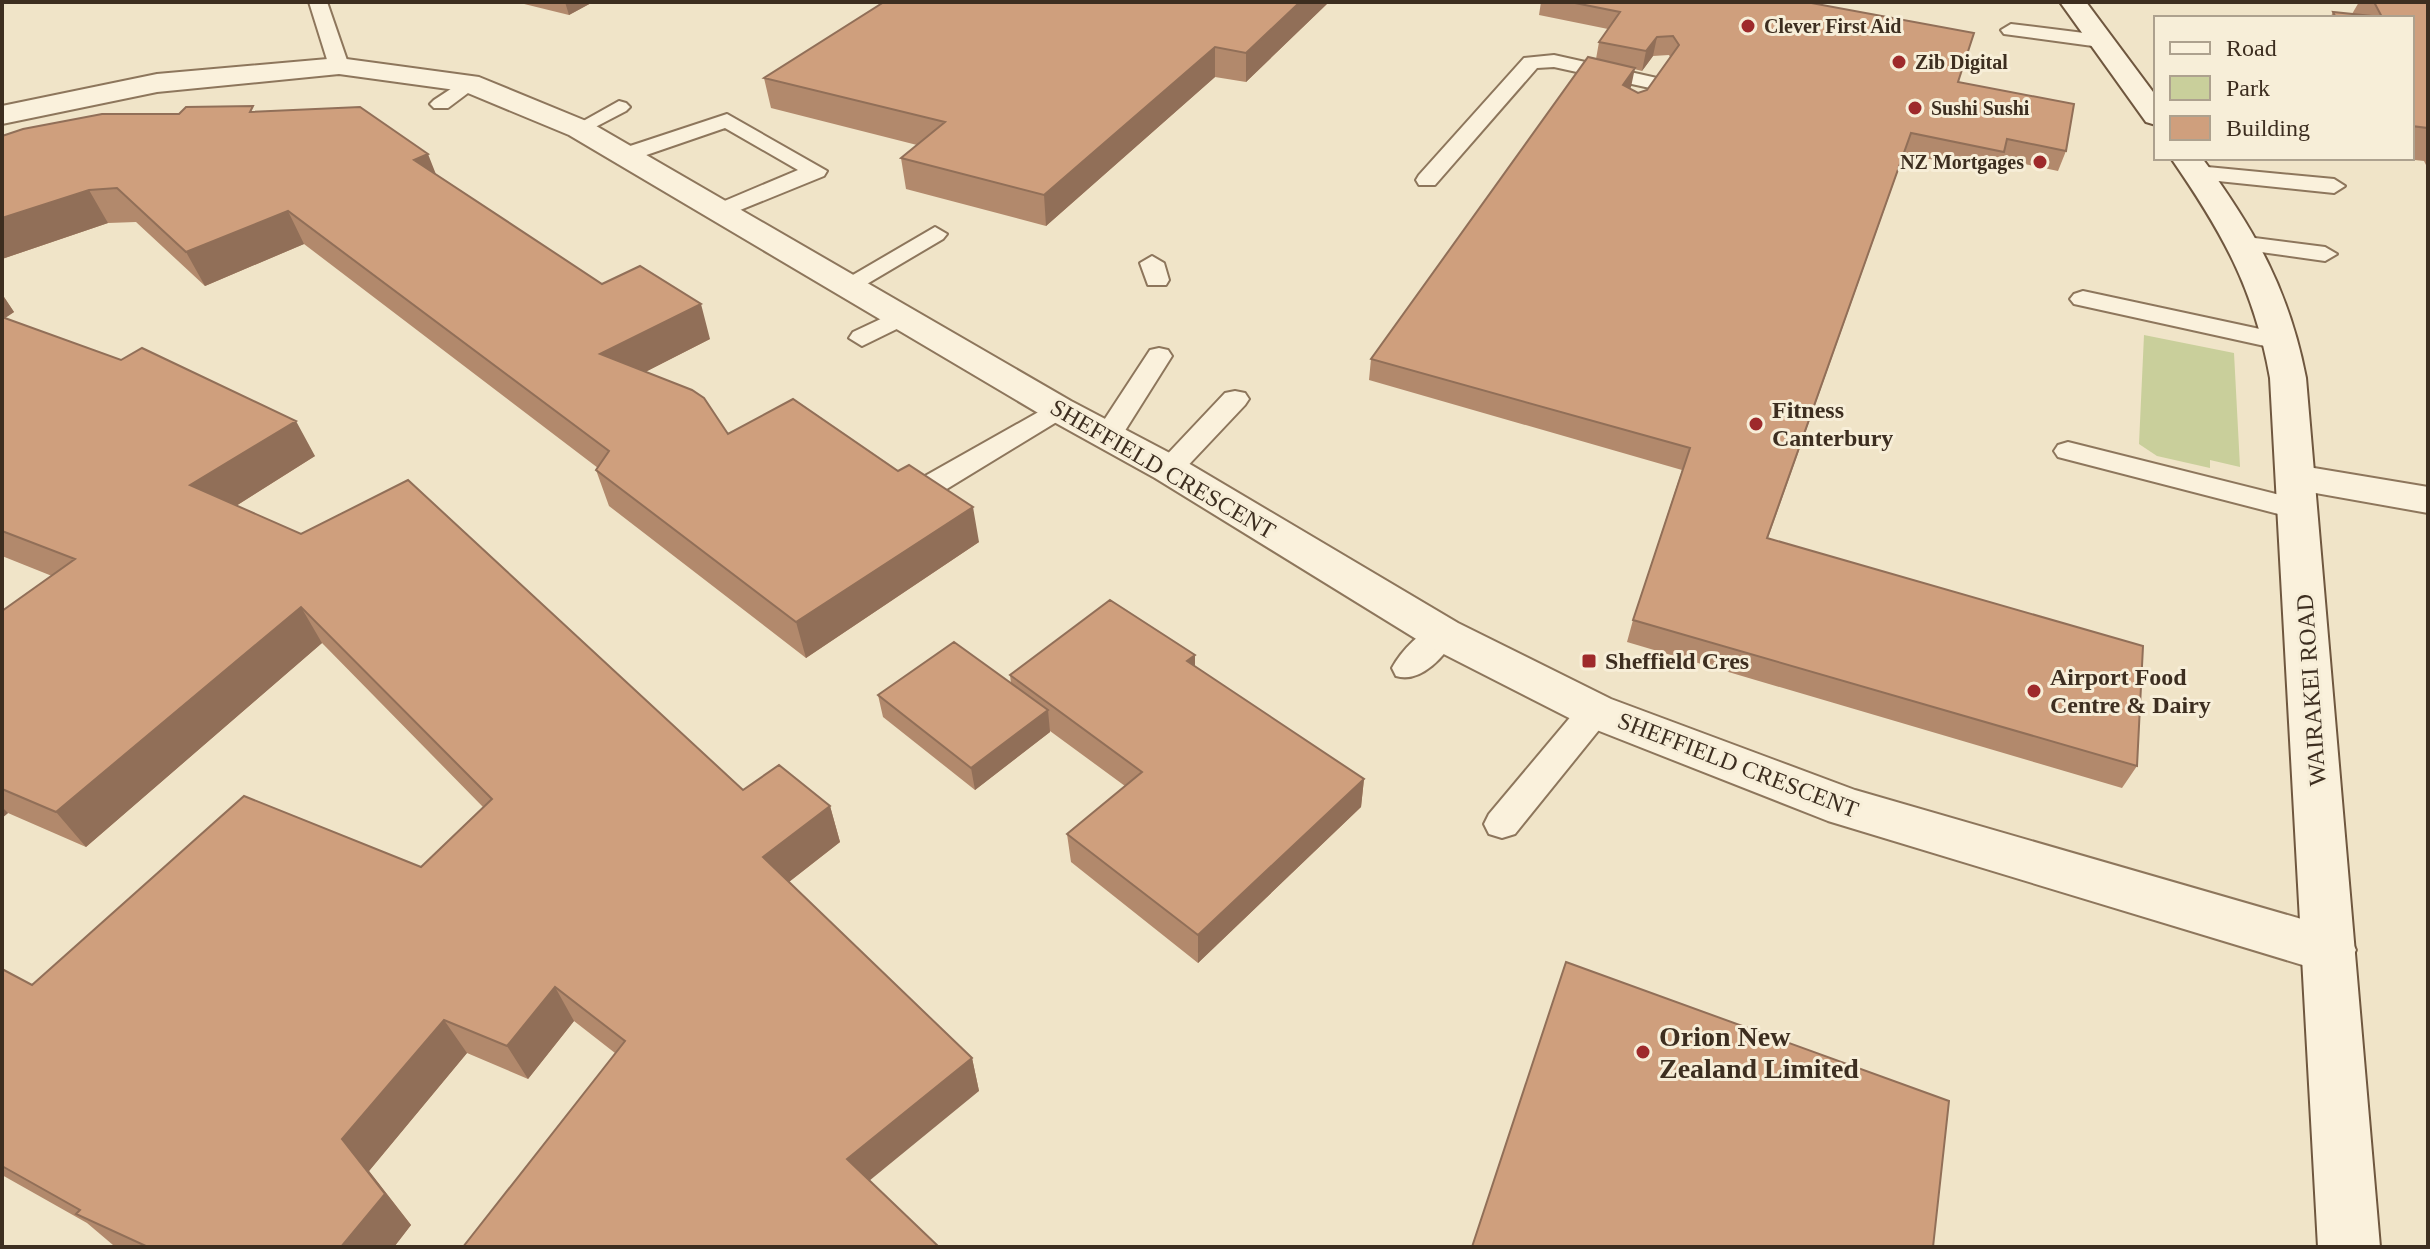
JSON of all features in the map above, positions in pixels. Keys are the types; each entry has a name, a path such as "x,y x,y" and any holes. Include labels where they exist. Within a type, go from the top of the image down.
{"street":[{"path":"2073,2 2154,113"},
{"name":"SHEFFIELD CRESCENT","path":"2,115 157,83 339,66 580,129 1058,409 1169,469 1442,634 1595,711 1845,807 2329,950"},
{"name":"WAIRAKEI ROAD","path":"2192,166 2247,244 2269,292 2283,342 2297,493 2349,1247"},
{"path":"2297,493 2428,500"}],"lane":[{"path":"318,2 339,66"},
{"path":"2011,30 2100,41"},
{"path":"1427,180 1531,62 1554,61 1650,82"},
{"path":"1633,104 1662,62"},
{"path":"580,129 619,107"},
{"path":"626,155 727,120 816,171 723,210"},
{"path":"2192,166 2334,186"},
{"path":"846,286 935,234"},
{"path":"2247,244 2325,254"},
{"path":"2083,299 2283,342"},
{"path":"862,338 902,317"},
{"path":"1107,437 1159,356"},
{"path":"1169,469 1235,399"},
{"path":"935,483 1058,409"},
{"path":"2068,451 2297,493"},
{"path":"1408,668 1442,634"},
{"path":"1502,824 1595,711"}],"green space":[{"path":"2144,335 2234,353 2240,467 2210,460 2210,468 2157,456 2139,444"}],"building":[{"path":"884,2 1300,2 1246,53 1215,47 1044,195 901,158 945,122 764,78"},
{"path":"1570,2 1806,2 1974,33 1958,82 2074,104 2066,151 2007,139 2004,152 1911,133 1767,538 2143,646 2137,766 1633,620 1690,448 1371,359 1588,57 1635,68 1623,85 1638,93 1647,90 1679,45 1673,36 1657,37 1646,51 1599,42 1620,12"},
{"path":"2374,2 2428,2 2428,128 2414,126 2414,16 2381,16"},
{"path":"2333,12 2372,16 2335,16"},
{"path":"253,106 250,112 360,107 428,154 414,160 602,284 640,266 701,304 600,354 692,390 704,398 728,434 793,399 898,471 909,465 973,507 796,622 596,470 609,451 288,211 186,252 117,188 89,190 2,218 2,136 102,114 179,114 186,107"},
{"path":"2,317 121,360 142,348 296,421 190,485 301,534 408,480 743,790 779,765 830,806 763,857 972,1058 847,1159 939,1247 463,1247 625,1041 555,987 507,1046 444,1020 342,1139 385,1194 341,1247 148,1247 76,1214 80,1210 2,1166 2,969 32,985 244,796 421,867 492,799 301,607 56,812 2,789 2,611 75,559 2,531"},
{"path":"1110,600 1195,655 1187,661 1364,779 1198,935 1067,834 1142,772 1010,675"},
{"path":"954,642 1048,710 971,768 878,695"},
{"name":"Orion New Zealand Limited","path":"1566,962 1949,1101 1933,1247 1472,1247"}],"place":[{"name":"Clever First Aid","path":"1748,26"},
{"name":"Zib Digital","path":"1899,62"},
{"name":"Sushi Sushi","path":"1915,108"},
{"name":"NZ Mortgages","path":"2040,162"},
{"name":"Fitness Canterbury","path":"1756,424"},
{"name":"Sheffield Cres","path":"1589,661"},
{"name":"Airport Food Centre & Dairy","path":"2034,691"},
{"name":"Orion New Zealand Limited","path":"1643,1052"}]}
